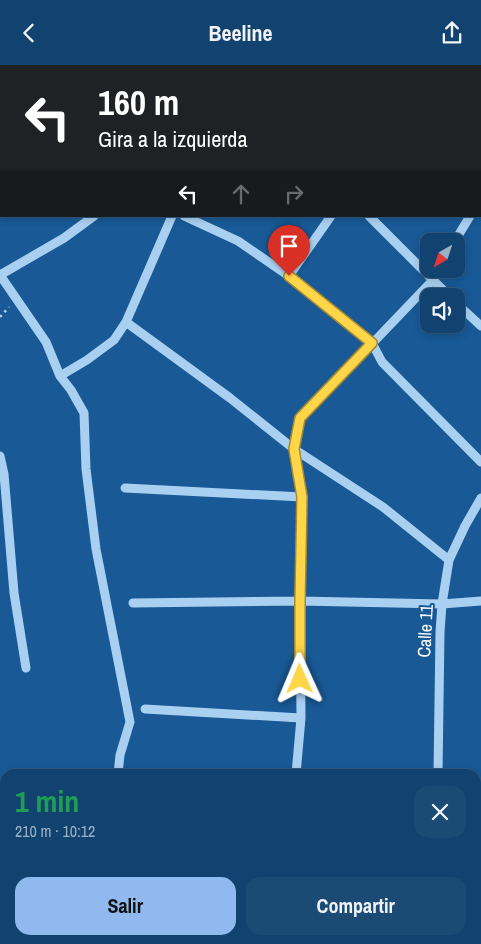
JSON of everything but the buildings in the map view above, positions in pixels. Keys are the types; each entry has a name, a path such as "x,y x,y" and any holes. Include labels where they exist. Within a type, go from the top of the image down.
{"street":[{"path":"93,217 64,238 0,275 46,342 60,376 71,390 84,413 86,469 96,549 130,722 120,755 119,769"},
{"path":"60,376 87,360 114,340 126,322 172,217"},
{"path":"186,217 238,241 289,276 372,343 382,361 481,462"},
{"path":"289,276 330,217"},
{"path":"370,217 440,288"},
{"path":"460,233 469,217"},
{"path":"296,769 301,718 300,601 302,497 294,449 300,418 434,278"},
{"path":"465,311 481,326"},
{"path":"126,322 230,398 294,449 384,507 449,560"},
{"path":"0,457 4,474 14,593 26,668"},
{"path":"125,488 302,497"},
{"name":"Calle 11","path":"438,769 442,604 449,560 481,498"},
{"path":"133,603 300,601 442,604 481,601"},
{"path":"145,709 301,718"}],"route":[{"path":"289,276 372,343 300,418 294,449 302,497 300,679"}]}
